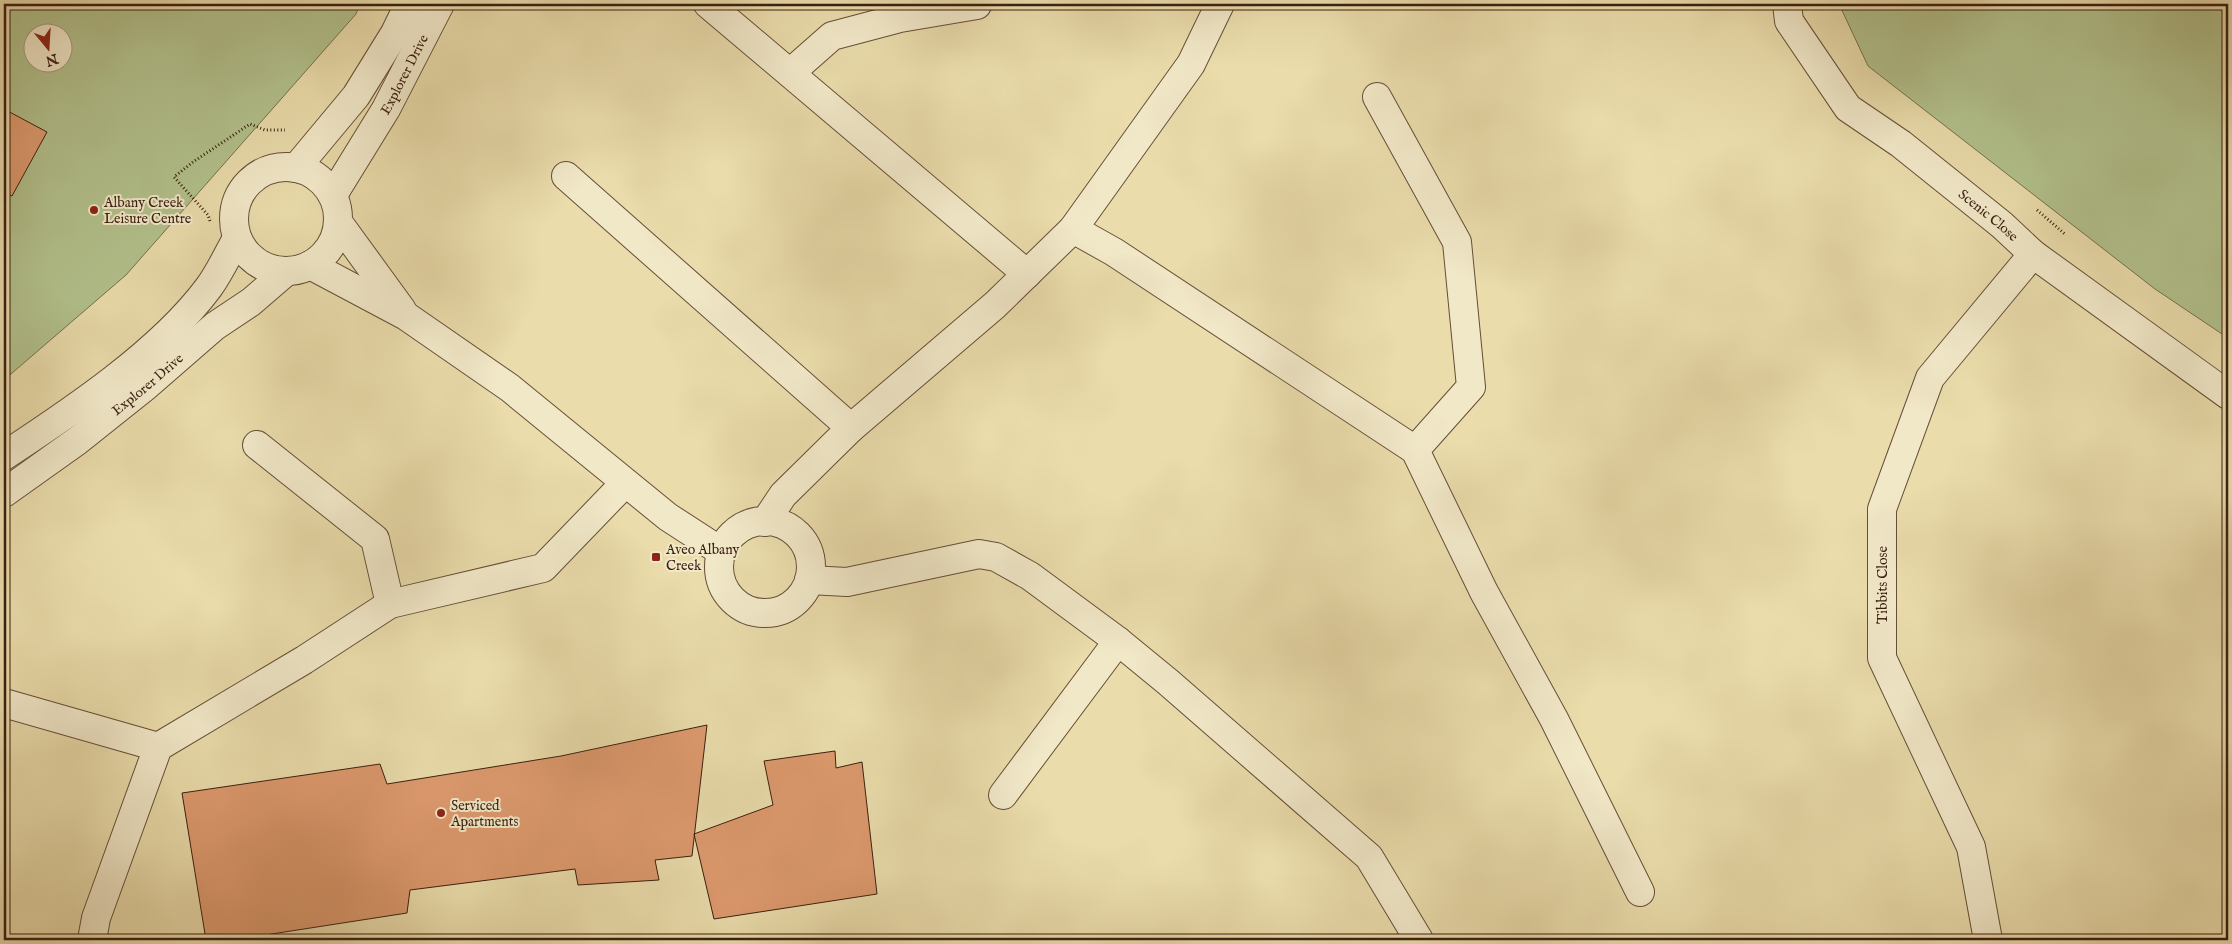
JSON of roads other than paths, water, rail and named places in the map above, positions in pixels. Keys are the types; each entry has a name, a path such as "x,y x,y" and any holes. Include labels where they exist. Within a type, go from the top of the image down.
{"street":[{"name":"Explorer Drive","path":"296,168 356,96 394,33 408,4"},
{"name":"Explorer Drive","path":"333,195 386,110 440,4"},
{"path":"708,4 1027,274"},
{"name":"Scenic Close","path":"1787,4 1789,21 1848,108 1901,144 2002,225 2033,254 2228,395"},
{"path":"790,73 832,36 900,18 977,5"},
{"path":"765,522 783,495 851,428 995,305 1074,229 1191,64 1214,5"},
{"path":"1377,97 1457,242 1471,388 1415,450"},
{"path":"299,268 324,254 334,240 338,222 338,208 333,195 324,182 311,173 296,168 271,168 251,179 240,193 235,206 233,222 237,238 245,252 257,262 271,269 299,268 406,316 510,388 668,517 722,552"},
{"path":"566,176 851,428"},
{"path":"338,222 406,316"},
{"path":"1074,229 1114,252 1415,450 1484,592 1554,719 1640,892"},
{"name":"Explorer Drive","path":"4,456 61,419 135,361 180,321 209,286 237,238"},
{"name":"Tibbits Close","path":"1988,940 1971,847 1882,658 1882,509 1930,378 2033,254"},
{"name":"Explorer Drive","path":"4,493 77,441 146,386 216,326 299,268"},
{"path":"257,445 375,539 390,604"},
{"path":"92,940 96,918 158,747 304,660 390,604 543,568 625,482"},
{"path":"765,522 788,527 804,543 810,557 809,580 803,593 788,607 768,613 754,612 742,607 726,592 720,573 719,559 722,552 729,538 749,524 765,522"},
{"path":"809,580 847,582 980,554 996,557 1030,576 1118,641 1168,682 1369,857 1419,940"},
{"path":"1003,795 1118,641"},
{"path":"4,703 158,747"}],"place":[{"name":"Albany Creek Leisure Centre","path":"94,210"},
{"name":"Aveo Albany Creek","path":"656,557"},
{"name":"Serviced Apartments","path":"441,813"}]}
